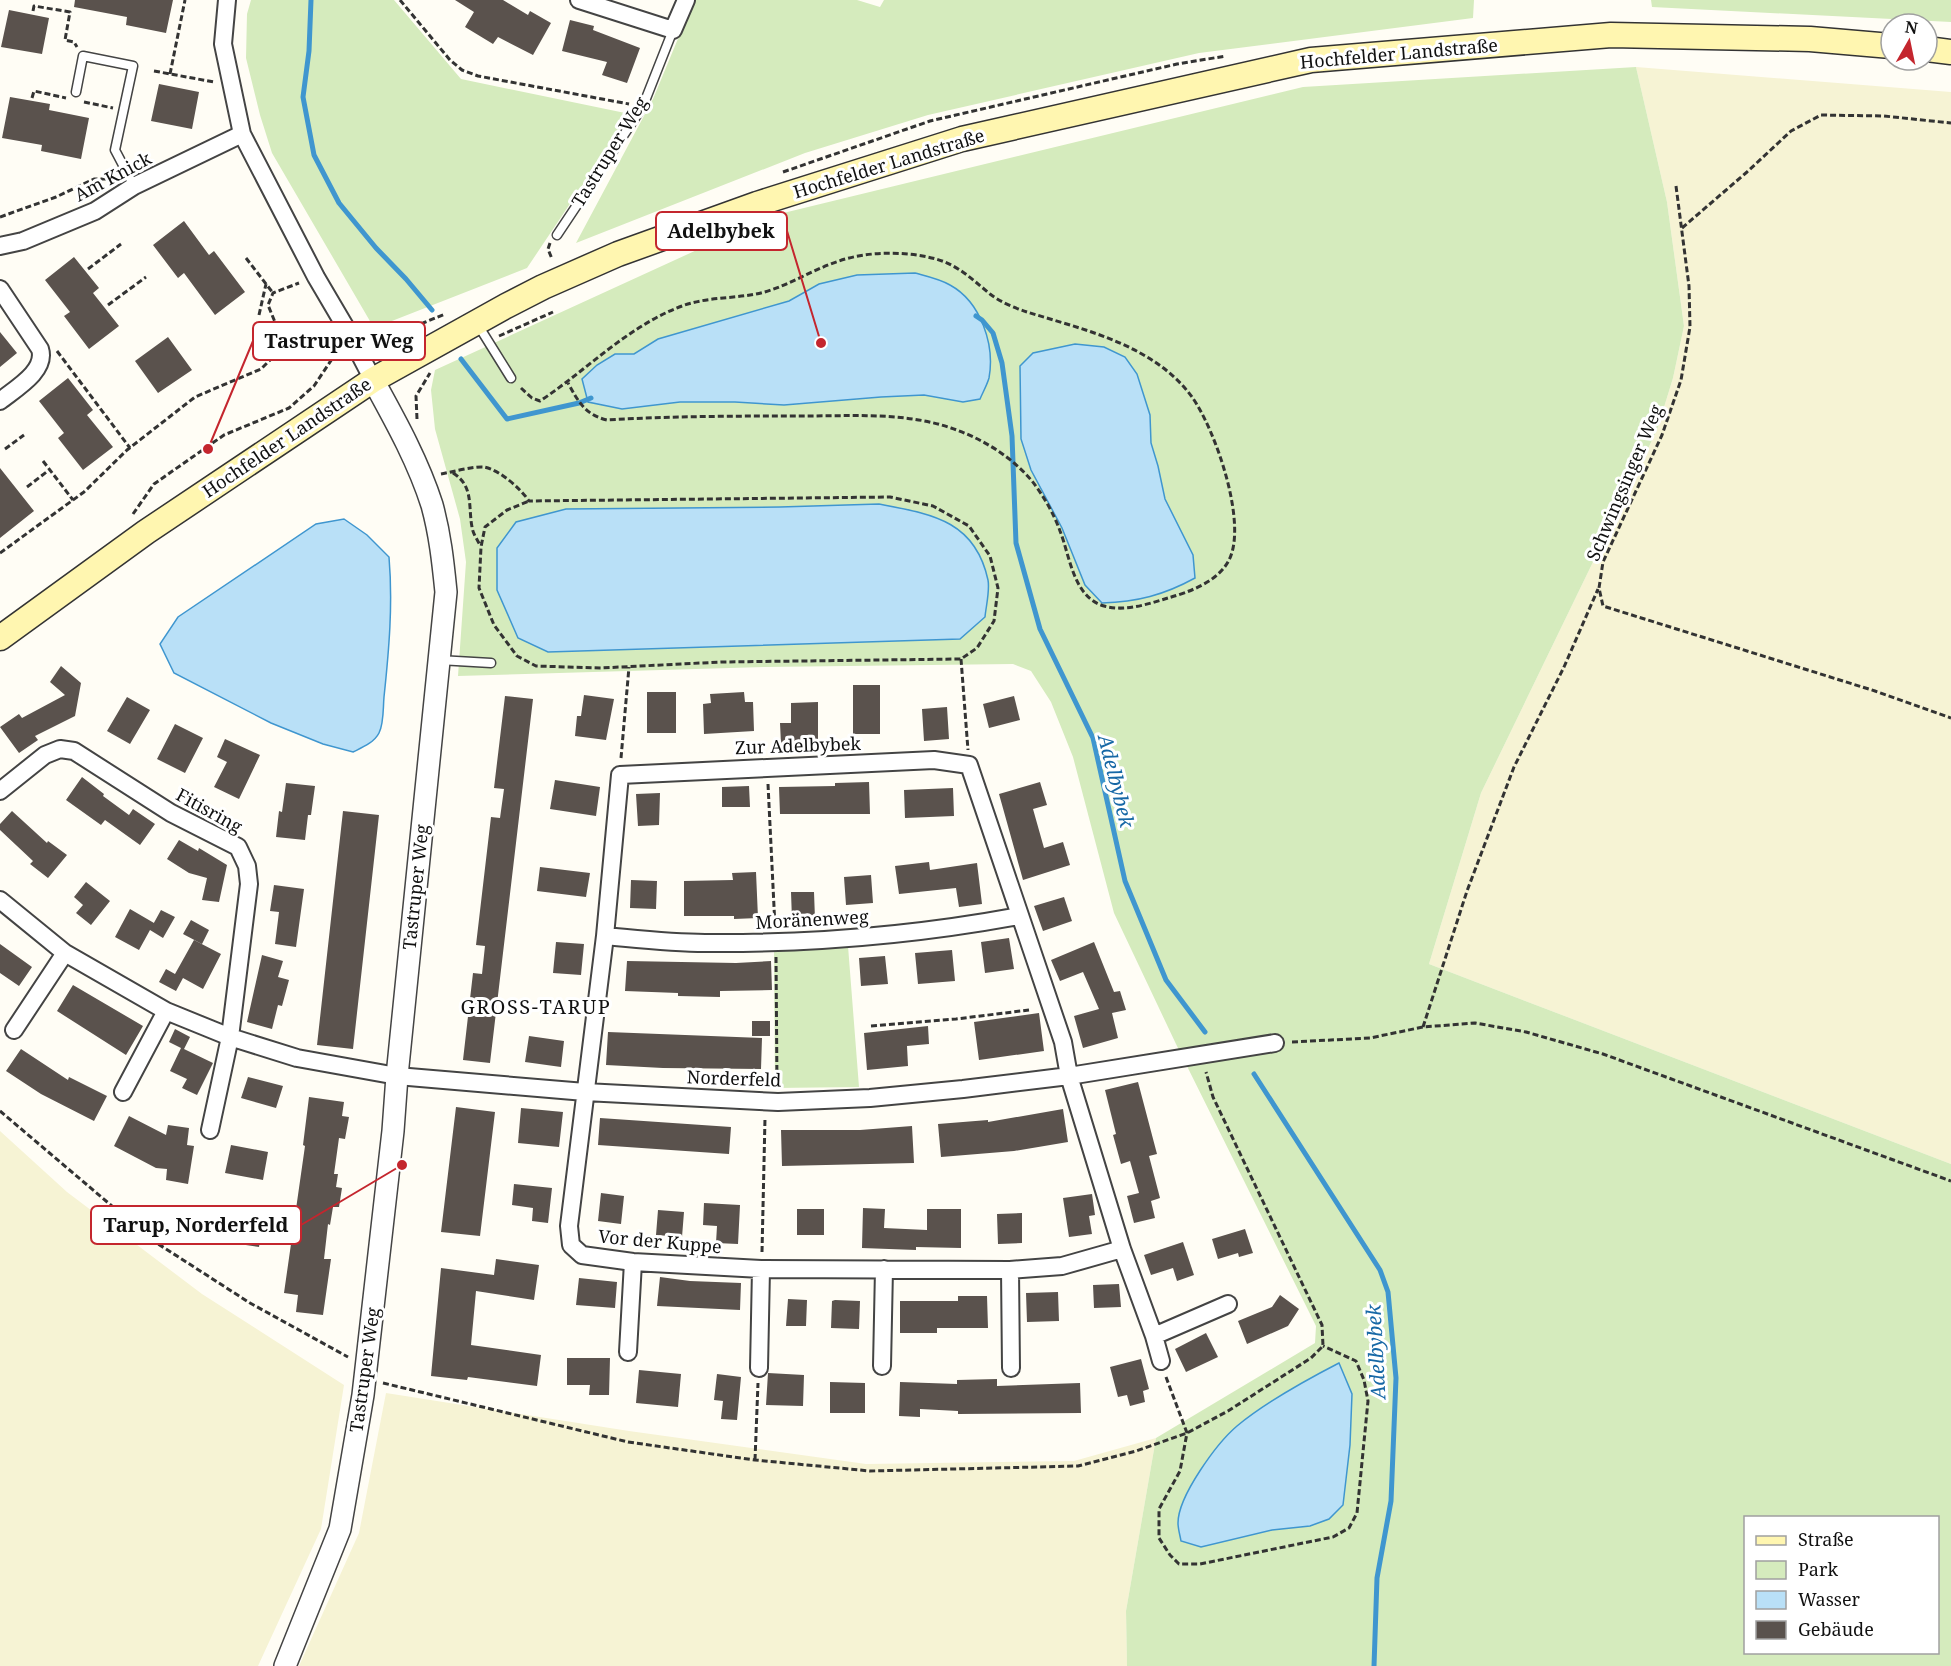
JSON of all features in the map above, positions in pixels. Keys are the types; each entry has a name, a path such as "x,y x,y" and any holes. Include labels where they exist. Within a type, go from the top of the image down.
{"main road":[{"name":"Hochfelder Landstraße","path":"0,638 146,532 373,380 482,331 543,287 618,254 757,204 893,161 962,140 1311,60 1611,35 1810,39 1879,45"}],"street":[{"name":"Tastruper Weg","path":"227,0 223,44 242,134 316,277 405,439 431,504 439,538 446,592 393,1131 366,1370 340,1529 285,1666"},
{"path":"579,0 673,30"},
{"name":"Tastruper Weg","path":"673,30 686,0"},
{"name":"Am Knick","path":"0,246 23,241 95,211 130,179 242,134"},
{"path":"0,289 40,348 42,356 34,372 0,401"},
{"name":"Fitisring","path":"0,791 45,755 60,748 74,751 171,813 238,847 247,866 249,884 230,1036 210,1130"},
{"name":"Zur Adelbybek","path":"620,775 934,760 969,765"},
{"path":"969,765 1063,1042 1070,1076 1122,1249 1161,1361"},
{"path":"585,1092 620,775"},
{"path":"0,900 66,953 166,1011 230,1036 297,1058 397,1076"},
{"name":"Moränenweg","path":"604,936 703,943 776,942 912,932 958,927 1019,916"},
{"path":"14,1030 66,953"},
{"path":"123,1092 166,1011"},
{"name":"Norderfeld","path":"397,1076 585,1092 772,1102 870,1098 1070,1076 1275,1043"},
{"name":"Vor der Kuppe","path":"585,1092 569,1226 571,1245 582,1255 633,1262 761,1269 1010,1270 1062,1266 1122,1249"},
{"path":"628,1352 633,1262"},
{"path":"759,1368 761,1269"},
{"path":"882,1366 884,1269"},
{"path":"1010,1270 1011,1368"},
{"path":"1154,1336 1228,1304"}],"lane":[{"name":"Tastruper Weg","path":"557,235 643,106 673,30"},
{"path":"76,92 83,56 133,66 115,150 130,179"},
{"path":"482,331 511,378"},
{"path":"438,660 490,663"}],"path":[{"path":"170,74 185,0"},
{"path":"400,0 450,60 462,70 478,76 643,106"},
{"path":"33,11 34,6 70,12 65,40 74,42"},
{"path":"154,71 216,83"},
{"path":"1682,228 1747,172 1791,130 1821,115 1884,116 1951,123"},
{"path":"0,217 56,197 94,179 130,179"},
{"name":"Schwingsinger Weg","path":"1676,186 1689,286 1690,327 1681,380 1662,435 1603,562 1599,588 1603,606 1875,691 1951,718"},
{"path":"555,267 548,249 557,235"},
{"path":"88,269 121,244"},
{"path":"511,378 532,398 540,401 614,345 655,319 680,307 729,296 756,295 776,289 839,261 866,255 903,255 937,259 964,272 992,296 1018,309 1119,342 1156,364 1174,378 1191,396 1206,421 1226,473 1233,504 1234,546 1228,563 1216,575 1194,590 1132,608 1100,606 1077,582 1060,531 1032,481 1002,454 977,438 948,427 905,419 850,416 607,420 596,418 586,411 568,382"},
{"path":"246,258 273,293"},
{"path":"108,305 146,277"},
{"path":"0,553 84,492 130,448 195,398 261,369 278,352 279,332 268,305 273,293 316,277"},
{"path":"259,315 266,284"},
{"path":"482,331 553,312"},
{"path":"40,348 58,351 130,448"},
{"path":"129,521 154,484 224,435 289,408 314,386 334,356"},
{"path":"417,419 416,396 426,377 432,372"},
{"path":"5,449 24,435"},
{"path":"44,461 73,500"},
{"path":"481,547 472,530 467,486 460,477 452,472 484,467 522,490 529,501"},
{"path":"27,487 50,470"},
{"path":"890,497 933,506 969,526 990,556 998,588 994,621 976,648 960,659 721,662 558,668 536,666 517,656 494,625 479,588 481,547 485,527 507,510 529,501 890,497"},
{"path":"1423,1027 1467,891 1514,767 1564,667 1599,588"},
{"path":"960,659 969,765"},
{"path":"620,775 629,667"},
{"path":"761,1269 772,1102 776,942 767,767"},
{"path":"871,1026 1029,1010"},
{"path":"1275,1043 1370,1038 1423,1027 1475,1023 1537,1035 1603,1054 1951,1181"},
{"path":"0,1111 152,1240 250,1303 350,1358 366,1370 628,1442 755,1460 870,1472 1078,1466 1136,1451 1187,1433 1247,1399 1311,1358 1323,1346 1322,1325 1213,1097 1203,1055"},
{"path":"1161,1361 1187,1433 1180,1471 1159,1509 1159,1538 1179,1564 1200,1564 1322,1540 1350,1528 1357,1513 1368,1401 1364,1380 1356,1361 1323,1346"},
{"path":"755,1460 759,1368"}],"shaded area":[{"path":"1636,67 1951,92 1951,1164 1429,964 1481,793 1657,430 1673,378 1684,326 1667,202"},
{"path":"0,1131 67,1192 202,1294 344,1385 321,1529 258,1666 0,1666"},
{"path":"386,1393 629,1431 866,1464 1074,1461 1156,1438 1126,1611 1127,1666 299,1666 359,1533"}],"green space":[{"path":"251,0 394,0 461,79 630,114 527,268 374,328 272,153 246,58 247,14"},
{"path":"694,0 857,0 880,7 884,0 1474,0 1473,18 1199,53 928,115 805,153 576,243 653,99"},
{"path":"1651,0 1951,0 1951,22 1939,21 1939,12 1879,12 1879,18 1652,7"},
{"path":"1636,67 1667,202 1684,326 1673,378 1657,430 1481,793 1429,964 1951,1164 1951,1666 1127,1666 1126,1611 1156,1438 1315,1343 1316,1326 1176,1044 1114,913 1073,757 1051,702 1031,671 1013,664 765,667 458,676 466,562 460,519 435,429 431,390 435,370 771,216 1303,87"},
{"path":"848,946 859,1087 775,1088 774,949"}],"water":[{"path":"915,273 950,285 970,302 978,313 990,352 989,378 980,399 963,402 924,395 784,405 680,402 622,409 588,402 582,379 597,365 615,354 634,354 658,339 789,301 819,284 857,275"},
{"path":"1075,344 1104,347 1125,357 1137,374 1150,415 1151,443 1165,499 1193,555 1195,578 1172,589 1139,599 1102,603 1085,585 1062,528 1031,470 1021,439 1020,366 1033,353"},
{"path":"879,504 916,512 948,523 962,532 973,544 982,560 988,580 988,599 985,617 960,639 548,652 518,638 497,590 497,548 516,522 566,509"},
{"path":"344,519 367,535 389,557 391,592 382,725 374,740 353,752 323,744 271,723 174,673 160,644 178,617 316,524"},
{"path":"1339,1363 1352,1394 1350,1445 1343,1505 1329,1519 1310,1526 1272,1530 1201,1547 1181,1541 1178,1523 1184,1499 1200,1471 1219,1445 1248,1417 1273,1400"}],"building":[{"path":"75,0 173,0 166,33 126,25 127,17 74,7"},
{"path":"455,0 503,0 528,15 530,11 551,23 533,55 498,37 493,44 465,27 474,12"},
{"path":"9,10 49,18 42,54 1,47"},
{"path":"570,20 594,26 593,30 640,48 627,83 602,75 607,62 562,51"},
{"path":"159,84 199,92 192,129 151,121"},
{"path":"10,97 50,104 49,110 89,118 81,159 41,151 42,145 2,138"},
{"path":"184,221 209,255 214,251 245,292 215,315 184,273 178,278 153,245"},
{"path":"74,257 99,288 93,293 119,326 89,349 64,316 70,312 45,280"},
{"path":"0,332 17,353 0,367"},
{"path":"168,337 192,370 158,393 135,361"},
{"path":"68,378 93,410 87,415 113,447 83,470 58,438 64,433 39,401"},
{"path":"0,468 34,511 0,538"},
{"path":"61,666 81,683 75,716 35,736 38,740 19,753 0,727 19,714 22,718 65,695 50,682"},
{"path":"853,685 880,685 880,734 853,734"},
{"path":"647,692 676,692 676,733 647,733"},
{"path":"744,692 745,702 753,702 754,731 704,734 703,704 711,703 710,694"},
{"path":"584,695 614,699 606,740 575,736 577,716 581,716"},
{"path":"505,696 533,699 490,1063 463,1060 473,973 482,974 485,946 476,945 491,817 500,818 504,789 494,788"},
{"path":"1014,696 1020,720 989,728 983,704"},
{"path":"127,697 150,710 130,744 107,731"},
{"path":"818,702 818,744 781,744 780,723 791,723 791,703"},
{"path":"947,707 949,739 924,741 922,709"},
{"path":"175,724 203,738 185,773 157,759"},
{"path":"225,739 260,755 239,799 214,787 227,762 217,757"},
{"path":"82,777 129,815 133,809 155,824 140,845 105,820 101,825 66,800"},
{"path":"555,780 600,787 596,816 550,809"},
{"path":"869,782 870,814 780,814 779,787 835,786 835,783"},
{"path":"1040,782 1047,805 1033,809 1044,848 1063,842 1070,865 1023,880 999,794"},
{"path":"286,783 315,786 305,840 276,837"},
{"path":"749,786 750,807 722,807 722,787"},
{"path":"953,788 954,816 905,818 904,790"},
{"path":"660,793 659,825 638,826 636,794"},
{"path":"12,811 47,843 48,841 67,855 48,878 30,864 33,861 0,830 0,824"},
{"path":"343,811 379,815 353,1049 317,1045"},
{"path":"179,840 198,851 199,848 227,865 219,902 202,900 207,878 189,873 167,859"},
{"path":"929,862 930,870 977,863 982,904 959,907 956,888 899,894 895,866"},
{"path":"540,867 590,873 586,897 537,891"},
{"path":"756,872 758,918 684,916 684,881 733,880 732,873"},
{"path":"871,875 873,903 846,905 844,877"},
{"path":"631,880 657,881 656,909 630,908"},
{"path":"86,882 110,901 91,925 76,913 83,905 74,897"},
{"path":"274,885 304,889 296,947 275,944 279,912 270,911"},
{"path":"791,892 814,892 815,919 792,920"},
{"path":"1064,897 1072,921 1043,931 1034,906"},
{"path":"130,909 154,923 161,910 175,917 163,938 150,930 139,950 115,937"},
{"path":"191,920 209,930 202,944 183,934"},
{"path":"1009,938 1014,969 985,973 981,942"},
{"path":"194,940 221,954 203,989 183,978 176,991 159,982 166,969 175,974"},
{"path":"556,942 584,944 581,975 553,973"},
{"path":"1094,942 1114,992 1120,991 1126,1010 1112,1013 1118,1038 1083,1048 1074,1016 1099,1009 1083,972 1060,981 1051,960"},
{"path":"0,944 32,967 19,986 0,973"},
{"path":"952,950 955,981 918,984 915,953"},
{"path":"262,955 283,961 278,977 289,980 282,1006 278,1005 272,1029 247,1022"},
{"path":"885,956 888,984 861,986 859,958"},
{"path":"627,961 736,963 771,961 772,990 720,991 720,997 625,991"},
{"path":"73,985 143,1026 126,1055 57,1011"},
{"path":"1039,1013 1044,1051 979,1060 974,1022"},
{"path":"752,1021 770,1021 770,1036 752,1036"},
{"path":"928,1026 929,1044 907,1046 908,1066 867,1070 864,1033"},
{"path":"175,1029 190,1037 184,1049 213,1063 197,1095 182,1088 187,1079 170,1071 181,1048 169,1042"},
{"path":"608,1032 762,1038 761,1069 606,1065"},
{"path":"529,1036 564,1041 561,1067 525,1062"},
{"path":"21,1049 68,1080 69,1077 107,1096 94,1121 41,1094 6,1071"},
{"path":"248,1077 283,1086 276,1108 241,1098"},
{"path":"1138,1082 1157,1154 1149,1156 1160,1198 1151,1201 1155,1218 1134,1223 1127,1196 1139,1193 1130,1161 1121,1164 1105,1090"},
{"path":"309,1097 344,1102 342,1116 349,1117 345,1139 339,1138 334,1174 338,1174 336,1187 342,1188 339,1207 333,1207 330,1225 328,1224 324,1259 331,1259 323,1315 296,1312 298,1295 284,1293 305,1146 303,1145"},
{"path":"456,1107 495,1112 480,1236 441,1232"},
{"path":"521,1108 563,1112 559,1147 518,1143"},
{"path":"1063,1109 1068,1142 1014,1151 941,1157 938,1124 988,1120 988,1122"},
{"path":"129,1116 166,1135 168,1125 189,1128 187,1145 194,1146 188,1184 166,1180 167,1169 156,1168 114,1146"},
{"path":"600,1118 731,1127 729,1154 598,1145"},
{"path":"912,1126 914,1163 782,1166 781,1130 860,1130"},
{"path":"231,1145 268,1152 263,1180 225,1173"},
{"path":"514,1184 552,1188 548,1223 532,1221 533,1208 512,1205"},
{"path":"601,1193 624,1196 621,1224 598,1221"},
{"path":"1092,1194 1095,1215 1089,1216 1092,1234 1069,1237 1063,1198"},
{"path":"704,1203 740,1205 738,1244 716,1243 717,1226 703,1225"},
{"path":"211,1207 264,1215 259,1247 239,1244 241,1236 207,1231"},
{"path":"863,1208 885,1209 884,1228 927,1230 927,1209 961,1209 961,1248 916,1247 916,1250 862,1248"},
{"path":"797,1209 824,1209 824,1235 797,1235"},
{"path":"658,1210 684,1212 682,1237 656,1235"},
{"path":"1022,1213 1022,1243 998,1244 997,1214"},
{"path":"1245,1229 1253,1253 1239,1257 1238,1253 1218,1259 1212,1239"},
{"path":"1183,1242 1194,1275 1177,1281 1173,1268 1151,1275 1144,1255"},
{"path":"496,1259 539,1265 534,1300 476,1291 471,1345 541,1355 537,1386 468,1377 467,1380 431,1376 441,1268 494,1275"},
{"path":"660,1277 741,1283 740,1310 657,1306"},
{"path":"579,1278 617,1282 615,1308 576,1305"},
{"path":"1119,1284 1121,1307 1094,1308 1093,1285"},
{"path":"1058,1292 1059,1321 1027,1322 1026,1293"},
{"path":"1280,1295 1299,1309 1288,1326 1247,1344 1238,1321 1272,1307"},
{"path":"958,1296 987,1296 988,1328 937,1328 937,1333 900,1333 900,1301 958,1301"},
{"path":"788,1299 807,1300 806,1326 786,1326"},
{"path":"832,1301 860,1301 859,1329 831,1328"},
{"path":"1206,1333 1218,1357 1186,1372 1175,1349"},
{"path":"567,1358 610,1358 609,1395 589,1395 590,1385 567,1385"},
{"path":"1141,1359 1149,1389 1143,1391 1145,1402 1130,1406 1127,1395 1118,1397 1110,1367"},
{"path":"639,1370 681,1374 678,1407 636,1403"},
{"path":"768,1373 804,1375 803,1406 766,1405"},
{"path":"717,1374 741,1377 737,1420 721,1419 723,1401 714,1400"},
{"path":"997,1379 997,1386 1080,1383 1081,1413 958,1414 958,1411 920,1409 920,1417 899,1416 900,1382 957,1384 957,1380"},
{"path":"830,1382 865,1383 865,1413 830,1413"}],"waterway":[{"name":"Adelbybek","path":"311,0 309,51 303,97 314,155 339,203 432,310"},
{"name":"Adelbybek","path":"976,316 993,333 1002,363 1012,436 1016,543 1040,629 1093,738 1125,881 1166,980 1205,1032"},
{"name":"Adelbybek","path":"461,359 507,419 579,403 591,398"},
{"name":"Adelbybek","path":"1254,1074 1380,1270 1388,1292 1396,1378 1391,1501 1377,1578 1374,1666"}],"place":[{"name":"Adelbybek","path":"821,343"},
{"name":"Tastruper Weg","path":"208,449"},
{"name":"Tarup, Norderfeld","path":"402,1165"}],"district":[{"name":"GROSS-TARUP","path":"536,1007"}]}
